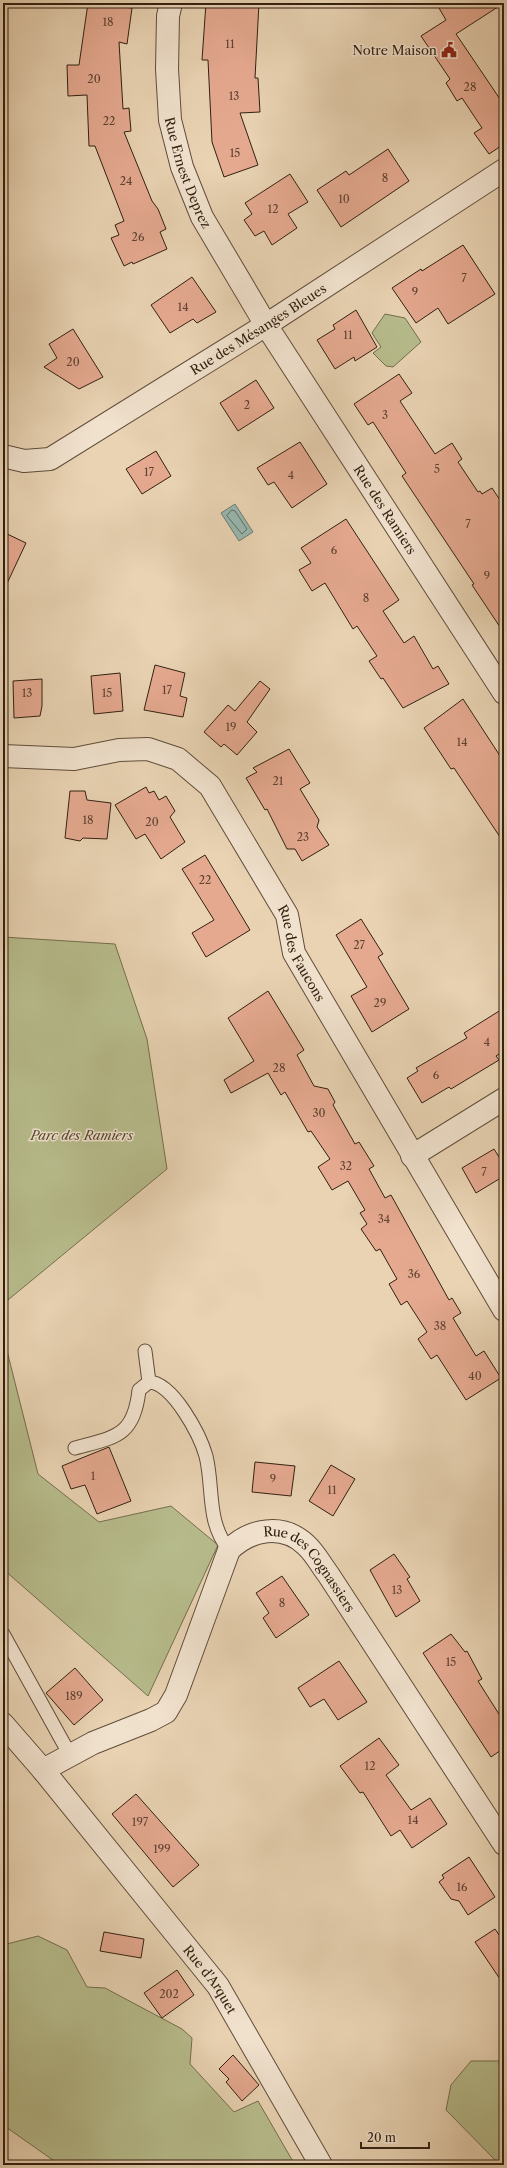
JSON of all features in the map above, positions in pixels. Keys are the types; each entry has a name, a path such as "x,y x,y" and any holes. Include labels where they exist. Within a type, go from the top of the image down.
{"street":[{"name":"Rue Ernest Deprez","path":"171,3 168,16 166,69 170,120 182,167 202,217 266,325"},
{"name":"Rue des Mésanges Bleues","path":"3,456 24,461 50,459 266,325 504,170"},
{"name":"Rue des Ramiers","path":"266,325 504,693"},
{"name":"Rue des Faucons","path":"3,756 74,759 119,750 148,750 178,759 210,786 287,915 294,953 412,1156 504,1310"},
{"path":"412,1156 504,1099"},
{"name":"Rue des Cognassiers","path":"229,1550 238,1541 250,1534 270,1530 287,1533 306,1545 328,1574 504,1844"},
{"path":"43,1770 93,1743 166,1712 176,1696 229,1550"},
{"name":"Rue d'Arquet","path":"3,1724 76,1810 218,1986 321,2165"}],"lane":[{"path":"145,1351 149,1382"},
{"path":"75,1448 115,1437 132,1420 137,1406 139,1390 149,1382 157,1382 170,1393 196,1432 206,1456 214,1517 220,1537 229,1550"},
{"path":"3,1634 70,1755"}],"green space":[{"path":"385,314 405,318 421,342 393,367 386,366 373,353 381,347 372,333"},
{"name":"Parc des Ramiers","path":"3,937 115,944 147,1039 167,1169 3,1304"},
{"path":"3,1335 38,1474 99,1522 171,1506 218,1545 148,1696 3,1569"},
{"path":"38,1936 67,1950 87,1987 105,1988 182,2029 192,2038 190,2064 234,2112 258,2101 295,2165 60,2165 3,2125 3,1945"},
{"path":"471,2061 499,2061 504,2070 504,2165 500,2165 446,2110 451,2085"}],"water":[{"path":"235,504 253,532 239,541 221,513"}],"building":[{"path":"88,3 132,8 127,44 119,42 123,109 129,108 131,131 124,132 152,201 158,209 166,229 160,232 167,249 133,264 132,262 124,266 111,238 119,235 115,225 124,221 95,146 89,146 87,95 68,96 67,65 79,65"},
{"path":"206,3 259,3 255,78 258,78 260,112 240,113 258,165 224,177 212,142 208,60 202,60"},
{"path":"436,3 504,3 456,34 504,105 504,144 489,154 474,133 482,128 462,98 457,101 446,83 450,79 421,36 446,20"},
{"path":"388,149 409,181 341,227 317,190 346,171 349,175"},
{"path":"290,174 308,202 288,214 297,228 272,245 264,231 255,236 244,220 252,214 245,203"},
{"path":"463,245 495,294 448,324 438,308 416,323 392,288 421,269 422,271"},
{"path":"192,277 216,312 197,323 193,319 170,333 151,305"},
{"path":"356,310 377,347 355,361 354,357 335,369 317,340 335,329 333,325"},
{"path":"73,329 103,377 79,389 44,367 57,358 49,344"},
{"path":"399,374 412,393 400,401 435,454 452,443 462,459 458,462 478,492 480,491 482,494 492,488 504,506 504,633 472,585 474,584 402,476 406,473 373,422 368,425 354,404"},
{"path":"256,380 274,408 238,431 220,403"},
{"path":"300,442 327,484 292,508 274,482 268,485 257,468"},
{"path":"156,451 171,476 142,494 126,469"},
{"path":"346,519 399,600 383,611 404,643 414,636 433,669 438,666 449,684 403,708 383,678 381,679 369,661 377,656 357,626 353,629 325,583 312,591 299,570 311,563 301,548"},
{"path":"3,532 26,543 3,592"},
{"path":"155,665 185,673 180,696 187,698 183,717 144,710"},
{"path":"120,673 123,711 94,714 91,676"},
{"path":"42,679 42,706 40,716 14,718 13,681"},
{"path":"260,681 270,689 247,722 257,732 237,755 224,744 221,747 204,732 228,705 235,711"},
{"path":"463,699 504,762 504,843 454,768 451,769 424,728"},
{"path":"289,749 310,783 300,789 319,820 317,827 329,845 302,861 295,849 287,849 267,809 265,810 246,778 257,772 253,768"},
{"path":"146,787 149,793 154,791 159,800 166,796 175,811 170,817 185,842 161,859 145,834 136,839 115,805"},
{"path":"70,791 85,791 87,800 111,803 107,839 83,838 80,841 65,838"},
{"path":"205,855 250,930 206,957 192,933 214,920 182,869"},
{"path":"361,919 383,954 378,957 409,1009 372,1032 351,996 367,987 336,935"},
{"path":"268,991 304,1050 297,1055 314,1086 328,1089 335,1102 333,1105 355,1144 359,1142 374,1166 369,1169 385,1198 391,1195 449,1300 452,1298 461,1313 453,1318 476,1356 484,1351 501,1378 466,1400 437,1355 431,1359 418,1339 427,1332 407,1301 401,1305 389,1284 397,1279 380,1249 376,1251 361,1229 367,1224 360,1213 365,1210 348,1181 332,1190 318,1167 330,1159 311,1131 308,1132 285,1092 281,1095 268,1073 231,1093 224,1080 254,1061 228,1018"},
{"path":"504,1008 504,1051 496,1056 499,1060 451,1089 449,1087 422,1103 407,1078 418,1071 416,1068 467,1038 464,1033"},
{"path":"494,1149 504,1165 504,1176 476,1193 462,1168"},
{"path":"109,1447 131,1501 97,1514 85,1485 71,1489 62,1466"},
{"path":"255,1462 295,1466 291,1496 252,1492"},
{"path":"331,1465 355,1479 333,1516 309,1501"},
{"path":"394,1554 410,1577 407,1579 420,1601 396,1617 370,1570"},
{"path":"282,1576 309,1615 276,1638 263,1618 269,1613 256,1593"},
{"path":"451,1634 465,1652 467,1651 482,1679 478,1681 504,1722 504,1748 491,1757 423,1653"},
{"path":"339,1661 367,1702 338,1720 324,1699 310,1707 298,1688"},
{"path":"75,1668 103,1700 74,1725 46,1693"},
{"path":"379,1738 399,1765 386,1775 411,1810 430,1798 447,1824 412,1848 400,1830 391,1836 363,1792 360,1793 340,1766"},
{"path":"136,1794 199,1865 173,1887 112,1814"},
{"path":"469,1857 495,1897 468,1915 459,1901 451,1899 439,1882 444,1878 442,1875"},
{"path":"495,1929 504,1942 504,1985 475,1942"},
{"path":"104,1932 144,1939 141,1958 100,1951"},
{"path":"177,1970 194,1995 162,2018 144,1993"},
{"path":"233,2055 259,2085 242,2101 226,2082 229,2079 219,2069"}],"place":[{"name":"Notre Maison","path":"449,50"}]}
